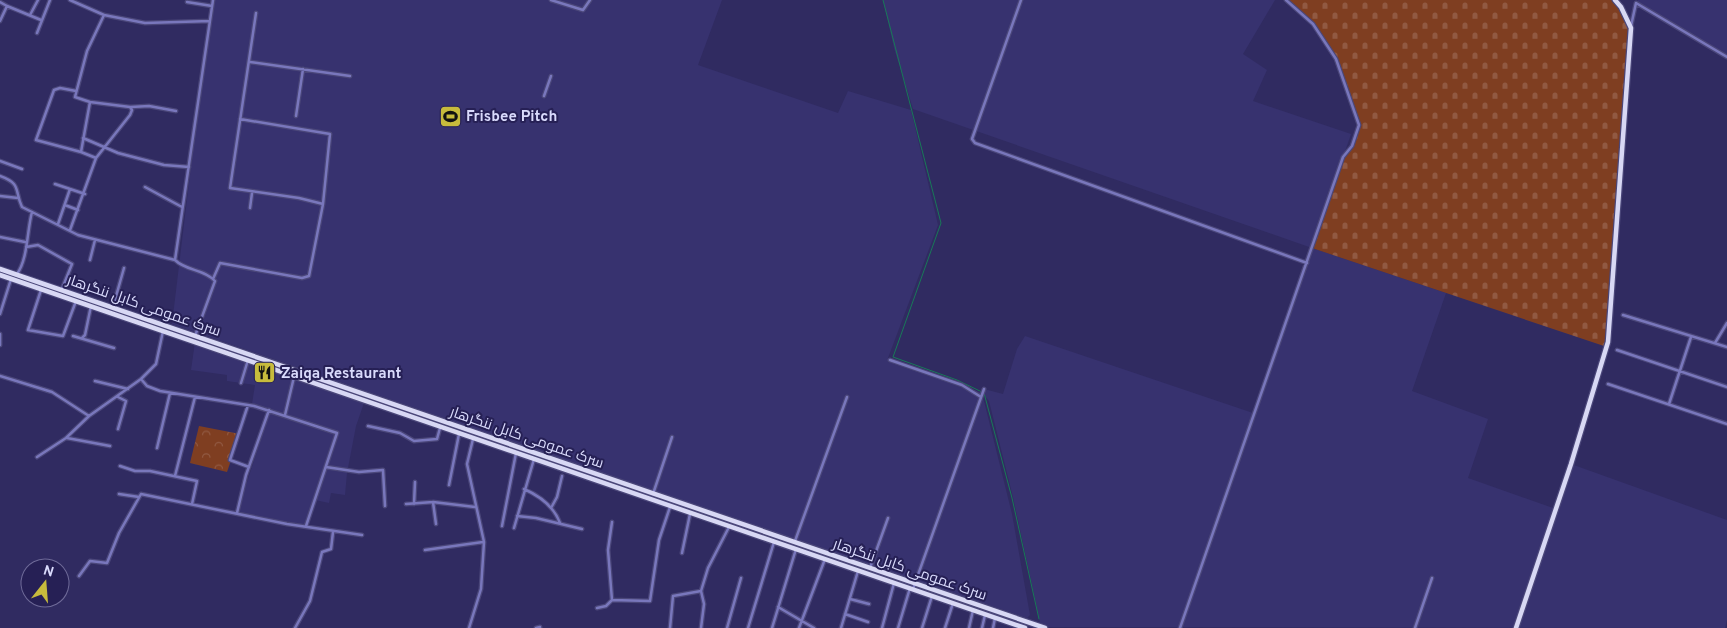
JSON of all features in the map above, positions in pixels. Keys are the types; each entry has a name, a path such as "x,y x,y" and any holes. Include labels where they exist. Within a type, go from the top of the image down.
{"highway":[{"path":"1516,628 1571,464 1608,342 1630,28 1621,7 1615,0"},
{"name":"سرک عمومی کابل ننگرهار","path":"0,269 1045,628"},
{"name":"سرک عمومی کابل ننگرهار","path":"0,275 1025,628"}],"street":[{"path":"30,15 38,0"},
{"path":"37,33 50,0"},
{"path":"70,0 104,15 145,23 210,21"},
{"path":"85,5 87,0"},
{"path":"175,260 213,0"},
{"path":"551,0 583,10 590,0"},
{"path":"1021,0 972,139 975,143 1307,263"},
{"path":"1180,628 1343,157 1352,146 1359,125 1336,59 1313,24 1286,0"},
{"path":"0,2 41,20"},
{"path":"187,2 213,6"},
{"path":"1630,28 1636,4 1727,57"},
{"path":"0,21 7,6"},
{"path":"256,13 230,188 299,198 323,204"},
{"path":"104,15 87,51 75,97 90,102 130,107 149,106 176,111"},
{"path":"250,62 350,76"},
{"path":"296,116 304,69"},
{"path":"544,96 551,76"},
{"path":"76,91 60,88 54,90 36,140 96,158"},
{"path":"81,152 90,102"},
{"path":"70,230 85,194 96,158 130,115 130,107"},
{"path":"195,336 220,263 302,278 310,276 323,204 330,134 240,119"},
{"path":"83,138 103,147 164,165 189,168"},
{"path":"0,161 22,169"},
{"path":"0,176 11,180 18,190 18,198 22,207 32,212 95,240 123,245 175,260 180,264 209,275 213,279"},
{"path":"55,184 85,194"},
{"path":"146,187 182,208"},
{"path":"58,224 70,189"},
{"path":"250,208 252,192"},
{"path":"0,196 18,198"},
{"path":"65,204 78,210"},
{"path":"16,275 26,247 25,242 32,212"},
{"path":"0,237 25,242"},
{"path":"90,260 95,240"},
{"path":"26,247 38,245 72,264 62,290"},
{"path":"113,307 124,268"},
{"path":"0,314 11,279"},
{"path":"40,290 28,330 63,336 76,301"},
{"path":"82,338 85,335 91,306"},
{"path":"1623,315 1727,348"},
{"path":"1715,344 1727,323"},
{"path":"37,457 66,438 89,416 141,379 156,364 164,331"},
{"path":"0,334 0,345"},
{"path":"73,336 114,348"},
{"path":"1669,405 1691,337"},
{"path":"1617,350 1727,387"},
{"path":"241,383 248,360"},
{"path":"890,360 962,385 981,397"},
{"path":"0,376 52,392 89,416"},
{"path":"284,414 294,376"},
{"path":"141,379 146,386 170,393 248,405 284,414 336,433 306,527"},
{"path":"95,381 128,389"},
{"path":"1608,384 1727,424"},
{"path":"898,628 984,389"},
{"path":"157,448 170,393"},
{"path":"118,397 126,401 118,429"},
{"path":"174,476 195,397"},
{"path":"795,542 847,397"},
{"path":"248,405 230,460 249,467"},
{"path":"237,512 249,467 268,410"},
{"path":"368,426 400,433 414,441 437,440 440,426"},
{"path":"449,485 459,433"},
{"path":"650,500 672,437"},
{"path":"66,438 110,446"},
{"path":"469,628 481,589 484,542 466,464 474,438"},
{"path":"502,526 516,452"},
{"path":"514,528 534,459"},
{"path":"120,466 135,471 197,481 192,504"},
{"path":"326,466 359,472 383,470 385,506"},
{"path":"551,508 557,496 562,476"},
{"path":"414,504 415,482"},
{"path":"524,489 538,496 551,508 561,524"},
{"path":"119,494 139,497"},
{"path":"79,576 90,561 107,563 119,533 142,494 306,527 362,535"},
{"path":"406,504 433,502 475,507"},
{"path":"433,502 436,524"},
{"path":"597,608 606,606 612,600 650,601 659,540 670,507"},
{"path":"682,553 690,514"},
{"path":"517,516 582,528"},
{"path":"870,568 888,518"},
{"path":"612,522 608,550 612,600"},
{"path":"701,628 704,604 701,591 708,568 729,527"},
{"path":"294,628 310,601 322,552 331,550 333,532"},
{"path":"425,550 484,542"},
{"path":"748,628 774,542"},
{"path":"772,628 796,549"},
{"path":"799,628 825,559"},
{"path":"841,628 858,570"},
{"path":"728,628 741,578"},
{"path":"1415,628 1432,578"},
{"path":"882,628 894,583"},
{"path":"670,628 673,596 701,591"},
{"path":"922,628 932,596"},
{"path":"850,598 869,604"},
{"path":"946,628 953,603"},
{"path":"778,607 814,628"},
{"path":"969,628 973,610"},
{"path":"845,614 868,622"},
{"path":"982,628 985,614"},
{"path":"993,628 995,618"}],"shaded area":[{"path":"211,0 722,0 698,65 838,113 848,91 911,110 938,225 888,358 982,393 1012,514 1030,615 1027,618 172,324"},
{"path":"883,0 1275,0 1243,54 1267,70 1253,101 1351,134 1312,248 913,109 894,48"},
{"path":"1638,0 1727,0 1727,57 1636,4"},
{"path":"1312,248 1446,293 1412,391 1488,419 1468,478 1556,509 1571,464 1727,520 1727,620 1725,628 1041,627 1013,497 989,401 982,393 984,389 1003,394 1017,349 1025,336 1256,414"},
{"path":"195,342 365,400 356,426 345,495 331,493 329,503 315,500 306,527 237,513 270,411 252,404 255,385 227,381 227,375 191,370"}],"green space":[{"path":"1286,0 1615,0 1631,28 1607,347 1312,248 1343,157 1352,146 1359,125 1336,59 1313,24"},
{"path":"199,426 240,434 227,472 190,463"}],"waterway":[{"path":"883,0 941,223 893,357 957,380 984,393 1012,498 1039,619"}],"place":[{"name":"Frisbee Pitch","path":"450,116"},
{"name":"Zaiqa Restaurant","path":"265,373"}]}
